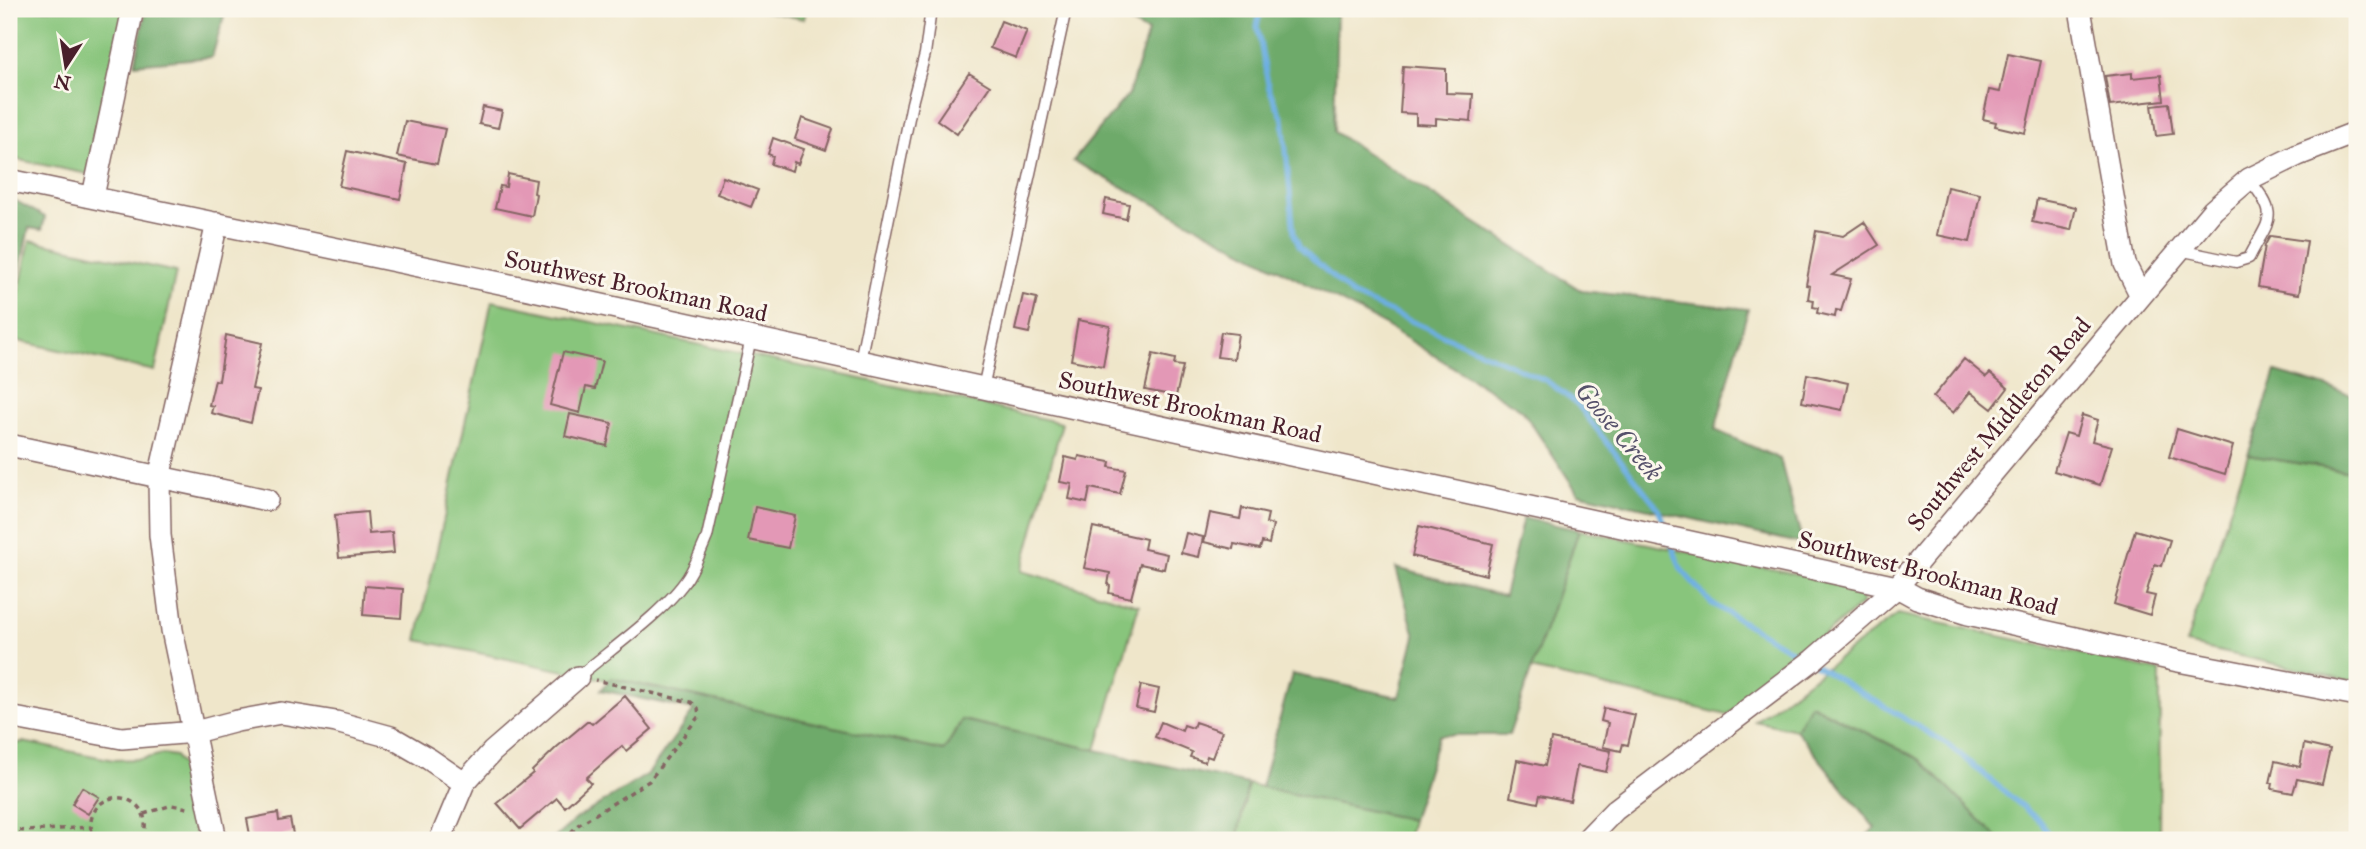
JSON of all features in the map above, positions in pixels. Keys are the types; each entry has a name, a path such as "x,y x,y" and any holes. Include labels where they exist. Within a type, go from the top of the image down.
{"street":[{"path":"93,196 133,9"},
{"path":"2080,9 2125,264 2141,296"},
{"name":"Southwest Middleton Road","path":"1586,840 1615,810 1814,660 1898,587 2213,210 2249,179 2298,155 2357,132"},
{"name":"Southwest Brookman Road","path":"9,180 860,361 1898,587 1917,598 1969,614 2178,661 2357,695"},
{"path":"216,840 172,630 160,535 159,478 217,223"},
{"path":"9,445 267,500"},
{"path":"440,840 464,783 492,752 578,677"},
{"path":"9,717 122,738 195,732 281,713 335,722 391,737 464,783"}],"lane":[{"path":"860,361 912,103 925,54 930,9"},
{"path":"983,388 1066,9"},
{"path":"2179,250 2236,262 2249,258 2270,218 2266,201 2249,179"},
{"path":"578,677 668,602 687,578 698,558 707,537 751,338"}],"path":[{"path":"564,840 578,825 649,781 699,716 698,708 691,702 578,677"},
{"path":"96,840 91,827 95,810 108,799 125,798 139,807 144,814 146,824 141,840"},
{"path":"144,814 172,804 211,814"},
{"path":"9,830 91,827"}],"green space":[{"path":"9,9 126,9 88,174 9,158"},
{"path":"146,9 226,9 212,57 135,64"},
{"path":"754,9 806,9 804,19"},
{"path":"1103,9 1337,9 1334,132 1582,291 1748,309 1715,430 1780,459 1803,544 1578,493 1522,410 1385,325 1073,161 1129,93 1148,32"},
{"path":"9,197 45,217 42,230 29,228 9,318"},
{"path":"30,240 176,272 155,371 9,339"},
{"path":"492,301 1062,423 1022,571 1139,605 1096,750 962,720 944,751 417,640"},
{"path":"2276,372 2357,396 2357,473 2248,455"},
{"path":"2248,455 2357,473 2357,682 2186,644"},
{"path":"1523,518 1579,530 1509,735 1439,735 1412,820 1261,787 1292,674 1399,697 1415,636 1396,568 1504,596"},
{"path":"1579,530 1861,587 1862,604 1727,715 1531,669"},
{"path":"1898,614 2160,671 2159,840 2000,840 1919,759 1811,704 1796,730 1755,721"},
{"path":"611,678 944,751 962,720 1248,784 1237,840 552,840 576,819 648,774 694,710 601,690"},
{"path":"1810,704 1919,759 2000,840 1862,840 1875,828 1796,730"},
{"path":"23,742 114,760 142,759 163,754 175,756 181,765 196,840 9,840 9,753 14,744"},
{"path":"1248,784 1412,820 1407,840 1237,840"}],"building":[{"path":"1001,21 1027,31 1016,58 990,48"},
{"path":"2008,54 2041,61 2025,133 1995,126 1996,122 1983,119 1989,90 2000,92"},
{"path":"1403,66 1446,69 1446,93 1473,94 1471,121 1436,118 1436,125 1416,124 1416,114 1400,113"},
{"path":"969,73 990,86 957,134 937,120"},
{"path":"2132,73 2132,78 2161,75 2164,100 2110,106 2105,76"},
{"path":"2169,103 2173,134 2156,136 2152,105"},
{"path":"483,107 502,111 498,128 479,124"},
{"path":"802,118 833,129 826,150 795,139"},
{"path":"405,121 445,129 437,164 397,156"},
{"path":"773,138 804,149 798,164 794,162 792,171 771,164 773,156 768,154"},
{"path":"347,151 407,164 400,199 339,186"},
{"path":"508,174 536,180 532,216 495,208 500,186 506,187"},
{"path":"723,177 758,190 751,207 717,194"},
{"path":"1947,187 1980,194 1970,242 1937,235"},
{"path":"1106,199 1129,204 1126,219 1103,214"},
{"path":"2037,199 2076,207 2071,230 2032,222"},
{"path":"1864,222 1879,245 1832,275 1851,279 1841,311 1836,310 1835,317 1817,313 1818,308 1813,307 1814,300 1808,299 1810,286 1806,285 1816,231 1843,236"},
{"path":"2270,236 2307,241 2299,294 2258,287 2265,245"},
{"path":"1023,295 1037,298 1029,333 1015,330"},
{"path":"1078,320 1110,326 1103,366 1071,360"},
{"path":"1221,332 1238,334 1234,359 1217,357"},
{"path":"226,335 262,343 252,389 258,390 251,423 211,413 213,406 209,405 215,380 219,381"},
{"path":"563,352 602,361 595,389 586,387 580,413 550,405"},
{"path":"1153,354 1175,359 1174,365 1183,366 1176,396 1145,390"},
{"path":"1964,359 1986,377 1990,373 2008,388 1992,409 1970,392 1953,413 1933,397"},
{"path":"1807,374 1848,383 1842,410 1802,402"},
{"path":"570,414 612,423 607,446 565,436"},
{"path":"2082,415 2098,420 2092,441 2112,446 2100,485 2054,471 2066,433 2076,436"},
{"path":"2177,429 2233,446 2225,474 2169,457"},
{"path":"1079,456 1110,462 1109,467 1126,470 1120,494 1090,488 1087,503 1069,499 1072,484 1060,482 1065,457 1078,460"},
{"path":"755,507 795,516 788,548 748,540"},
{"path":"1242,508 1268,514 1266,523 1273,525 1269,544 1262,542 1260,549 1234,544 1233,549 1204,542 1210,513 1240,519"},
{"path":"367,512 369,534 392,532 394,553 339,558 335,515"},
{"path":"1419,526 1493,544 1486,575 1412,556"},
{"path":"1093,527 1146,539 1144,549 1167,554 1164,569 1140,564 1131,598 1109,593 1110,573 1084,568"},
{"path":"2135,530 2170,540 2162,566 2155,564 2146,594 2155,596 2150,615 2114,604"},
{"path":"1186,533 1203,537 1199,557 1181,553"},
{"path":"365,586 403,589 401,618 363,615"},
{"path":"1141,685 1159,689 1154,712 1136,708"},
{"path":"625,696 652,729 626,751 622,746 586,778 591,783 565,807 557,798 520,829 497,803 588,721 592,724"},
{"path":"1604,708 1635,715 1628,745 1623,744 1621,751 1603,747 1608,723 1601,721"},
{"path":"1161,722 1182,731 1184,725 1193,728 1195,722 1222,731 1212,758 1207,756 1205,762 1190,757 1192,752 1155,737"},
{"path":"1551,739 1611,751 1606,772 1577,766 1570,801 1540,795 1538,803 1510,797 1517,760 1545,766"},
{"path":"2304,744 2330,750 2322,784 2297,779 2293,793 2272,789 2273,783 2270,783 2275,761 2300,767"},
{"path":"82,787 99,797 88,814 72,804"},
{"path":"278,813 279,821 290,819 293,834 281,837 282,840 251,840 247,819"}],"waterway":[{"name":"Goose Creek","path":"1261,9 1257,26 1269,89 1283,119 1294,234 1300,247 1352,295 1547,381 1577,404 1658,508 1667,532"},
{"name":"Goose Creek","path":"1672,545 1681,569 1711,603 1807,660"},
{"name":"Goose Creek","path":"1815,665 1949,745 2042,823 2053,840"}]}
